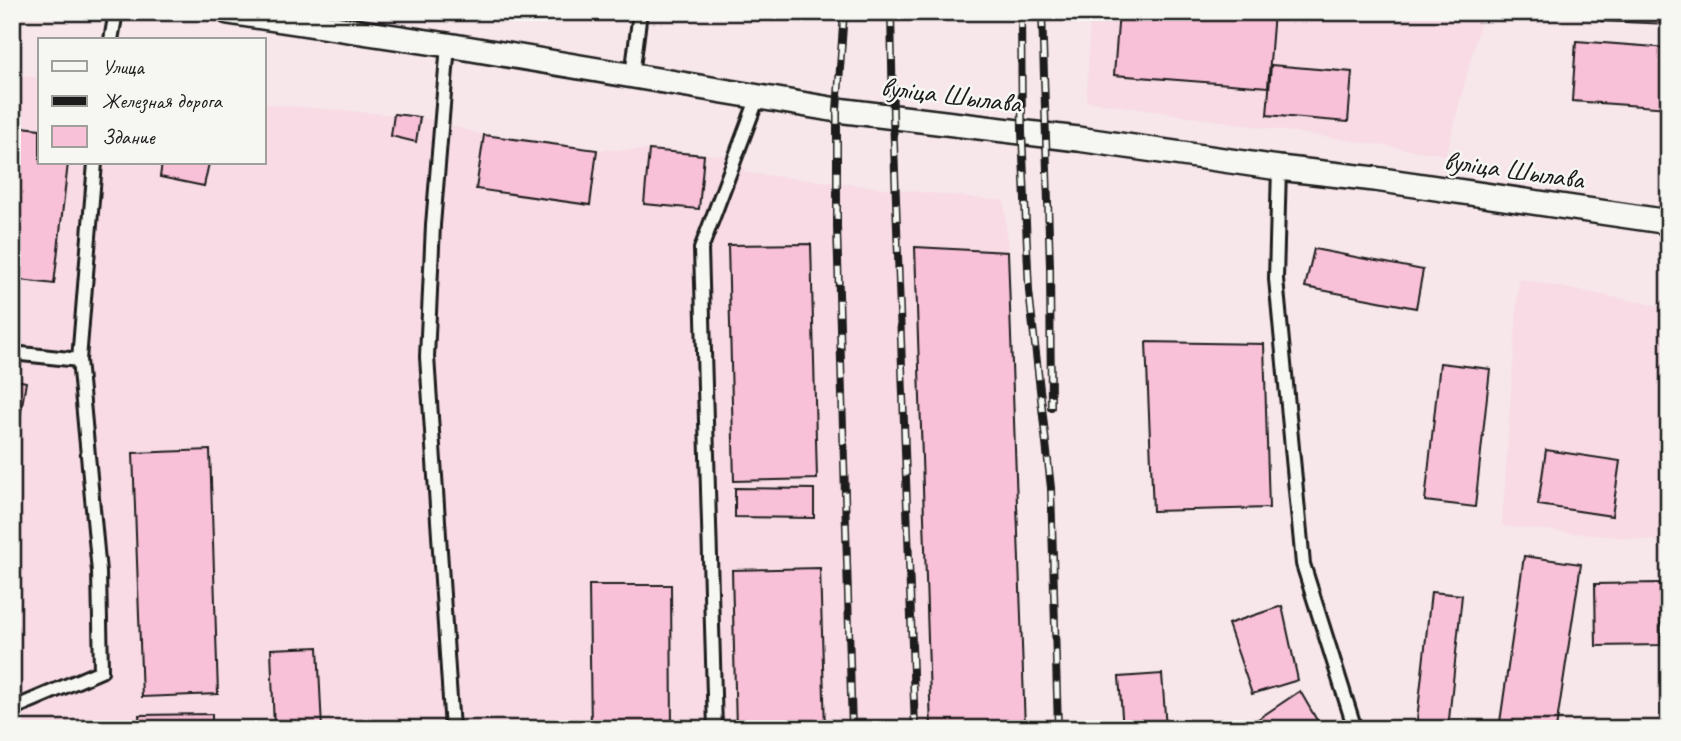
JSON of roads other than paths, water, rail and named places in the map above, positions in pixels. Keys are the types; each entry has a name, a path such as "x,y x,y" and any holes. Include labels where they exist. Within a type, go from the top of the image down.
{"street":[{"name":"вуліца Шылава","path":"239,13 837,110 1078,139 1669,222"}],"lane":[{"path":"111,38 116,12"},
{"path":"632,76 640,12"},
{"path":"448,45 433,225 427,357 452,729"},
{"path":"715,729 701,249 758,97"},
{"path":"12,709 101,671 99,572 79,360 95,164"},
{"path":"1279,168 1276,279 1303,564 1354,729"},
{"path":"12,353 79,360"}],"railway":[{"path":"844,12 837,110 837,227 852,729"},
{"path":"891,12 915,729"},
{"path":"1021,12 1022,132 1029,291 1051,488 1058,729"},
{"path":"1042,12 1050,266 1051,407"}]}
